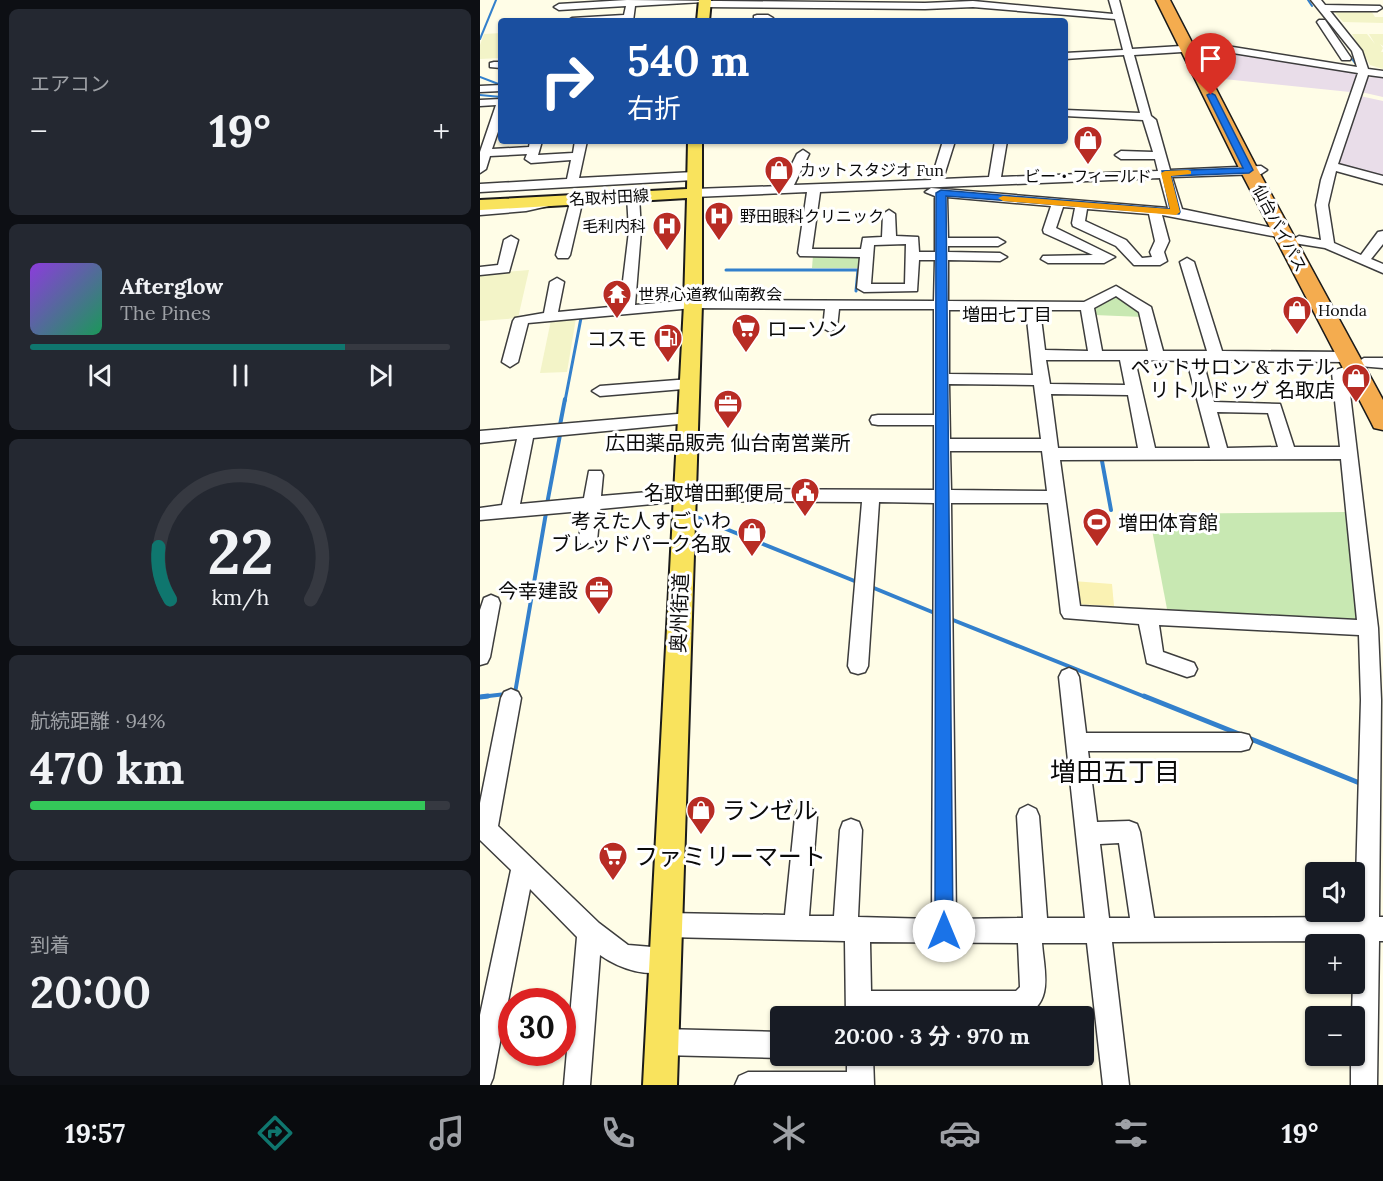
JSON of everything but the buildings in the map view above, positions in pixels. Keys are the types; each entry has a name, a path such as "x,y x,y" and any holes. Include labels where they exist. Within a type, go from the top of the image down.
{"highway":[{"name":"仙台バイパス","path":"1163,0 1193,48"},
{"name":"仙台バイパス","path":"1171,0 1255,170 1383,397"},
{"name":"仙台バイパス","path":"1364,364 1383,422"}],"main road":[{"path":"703,1 703,18"},
{"name":"奥州街道","path":"660,1085 689,418 695,144"},
{"name":"名取村田線","path":"480,205 633,196 694,185"}],"street":[{"path":"1078,0 1082,14"},
{"path":"1114,0 1146,117 1150,120 1176,212"},
{"path":"558,7 632,2 703,1 767,5 828,3 925,7 960,2 981,2 1038,10 1120,17"},
{"path":"629,18 632,2"},
{"path":"975,13 981,2"},
{"path":"1319,4 1377,8"},
{"path":"1319,4 1357,51 1364,71 1332,166 1322,205 1328,245"},
{"path":"763,18 767,5"},
{"path":"1037,18 1038,10"},
{"path":"1333,20 1321,20 1346,58"},
{"path":"1068,56 1226,48 1383,74"},
{"path":"480,89 498,88"},
{"path":"480,103 498,104"},
{"path":"1068,113 1146,117"},
{"path":"480,169 498,114"},
{"path":"572,182 580,144"},
{"path":"944,931 942,305 939,188 948,144"},
{"path":"995,180 1001,144"},
{"path":"486,153 535,146 531,159 578,156"},
{"path":"786,189 803,154"},
{"path":"1120,155 1160,156"},
{"path":"1332,166 1383,180"},
{"path":"939,188 995,180 1255,170"},
{"path":"480,189 572,182 786,189 866,185 939,188 1058,203 1176,212 1328,245 1383,269"},
{"path":"814,188 806,253 867,253"},
{"path":"627,310 635,231 633,196"},
{"path":"480,199 528,197 559,200"},
{"path":"563,255 577,199"},
{"path":"480,211 526,207 559,200"},
{"path":"1048,259 1104,259 1108,257 1050,230 1058,203"},
{"path":"1082,205 1078,223 1121,243 1139,262 1160,261 1157,252 1162,241 1154,210"},
{"path":"889,214 889,240"},
{"path":"1364,261 1383,235"},
{"path":"480,271 504,269 512,240"},
{"path":"868,240 889,240 913,240 912,288 864,288 868,240"},
{"path":"913,256 940,249 998,242"},
{"path":"940,249 1000,257"},
{"path":"1187,262 1216,357"},
{"path":"550,317 557,282"},
{"path":"510,362 520,321 550,317 693,304 1087,306 1116,291 1146,310 1157,356"},
{"path":"830,328 832,305"},
{"path":"1032,305 1071,614 1368,628"},
{"path":"1087,306 1096,356"},
{"path":"1038,355 1216,357 1364,364"},
{"path":"1127,356 1148,454"},
{"path":"1194,357 1220,453"},
{"path":"1364,364 1340,372 1368,628 1371,700 1374,930 1364,1085"},
{"path":"941,379 1134,390"},
{"path":"600,391 690,384"},
{"path":"1208,407 1274,408 1288,453"},
{"path":"480,437 689,418"},
{"path":"878,420 942,420"},
{"path":"510,512 526,433"},
{"path":"942,445 1148,454 1348,453"},
{"path":"588,541 595,475"},
{"path":"480,514 684,495 1057,497"},
{"path":"858,666 871,496"},
{"path":"480,657 491,603"},
{"path":"1148,617 1154,657 1187,669"},
{"path":"1069,677 1096,929 1116,1085"},
{"path":"511,698 483,827 590,932 624,957 664,960"},
{"path":"1077,742 1241,742"},
{"path":"975,1006 1022,1004 1033,992 1028,816"},
{"path":"796,926 806,817"},
{"path":"850,830 851,929 858,1006"},
{"path":"1086,833 1129,832 1143,929"},
{"path":"480,1078 523,866"},
{"path":"666,925 796,926 944,931 1374,930"},
{"path":"578,1085 590,932"},
{"path":"662,1042 770,1046"},
{"path":"748,1085 861,1085 860,1066"}],"shaded area":[{"path":"1218,50 1358,72 1350,92 1224,79 1210,53"},
{"path":"1383,77 1383,97 1361,92 1366,78"},
{"path":"1360,96 1383,101 1383,177 1338,165"}],"green space":[{"path":"1332,9 1370,9 1375,17 1383,17 1383,23 1343,22"},
{"path":"498,33 498,58 480,59 480,45 484,34"},
{"path":"1352,34 1367,34 1375,44 1369,34 1383,34 1383,46 1380,44 1383,48 1381,52 1383,52 1383,69 1370,65"},
{"path":"813,255 856,255 863,259 861,268 812,268"},
{"path":"529,270 518,318 480,321 480,274"},
{"path":"1117,294 1142,311 1143,317 1094,315 1092,307"},
{"path":"576,318 567,372 540,373 551,320"},
{"path":"1348,512 1363,625 1167,609 1149,514"}],"sand":[{"path":"1073,581 1112,584 1114,606 1075,604"}],"waterway":[{"path":"480,39 496,0"},
{"path":"1308,0 1312,6"},
{"path":"1328,24 1334,33"},
{"path":"1349,55 1355,63"},
{"path":"480,77 498,84"},
{"path":"480,95 498,97"},
{"path":"726,270 858,270 856,291"},
{"path":"565,401 581,318"},
{"path":"560,425 565,399"},
{"path":"547,504 560,435"},
{"path":"1102,461 1111,510"},
{"path":"488,696 480,697 515,693 546,513"},
{"path":"694,516 857,582"},
{"path":"869,586 937,614"},
{"path":"948,618 1148,698"},
{"path":"1144,696 1239,734"},
{"path":"1246,737 1362,784"}],"slow traffic":[{"path":"1003,198 1176,212 1165,173 1188,172"}],"place":[{"name":"ビー・フィールド","path":"1088,166"},
{"name":"カットスタジオ Fun","path":"779,196"},
{"name":"野田眼科クリニック","path":"719,242"},
{"name":"毛利内科","path":"667,252"},
{"name":"世界心道教仙南教会","path":"617,320"},
{"name":"Honda","path":"1297,336"},
{"name":"ローソン","path":"746,354"},
{"name":"コスモ","path":"668,364"},
{"name":"ペットサロン & ホテル リトルドッグ 名取店","path":"1356,404"},
{"name":"広田薬品販売 仙台南営業所","path":"728,430"},
{"name":"名取増田郵便局","path":"805,518"},
{"name":"増田体育館","path":"1097,548"},
{"name":"考えた人すごいわ ブレッドパーク名取","path":"752,558"},
{"name":"今幸建設","path":"599,616"},
{"name":"ランゼル","path":"701,836"},
{"name":"ファミリーマート","path":"613,882"}],"district":[{"name":"増田七丁目","path":"1007,314"},
{"name":"増田五丁目","path":"1115,771"}],"route":[{"path":"944,931 941,193 1176,212 1165,173 1249,170 1211,95"}]}
